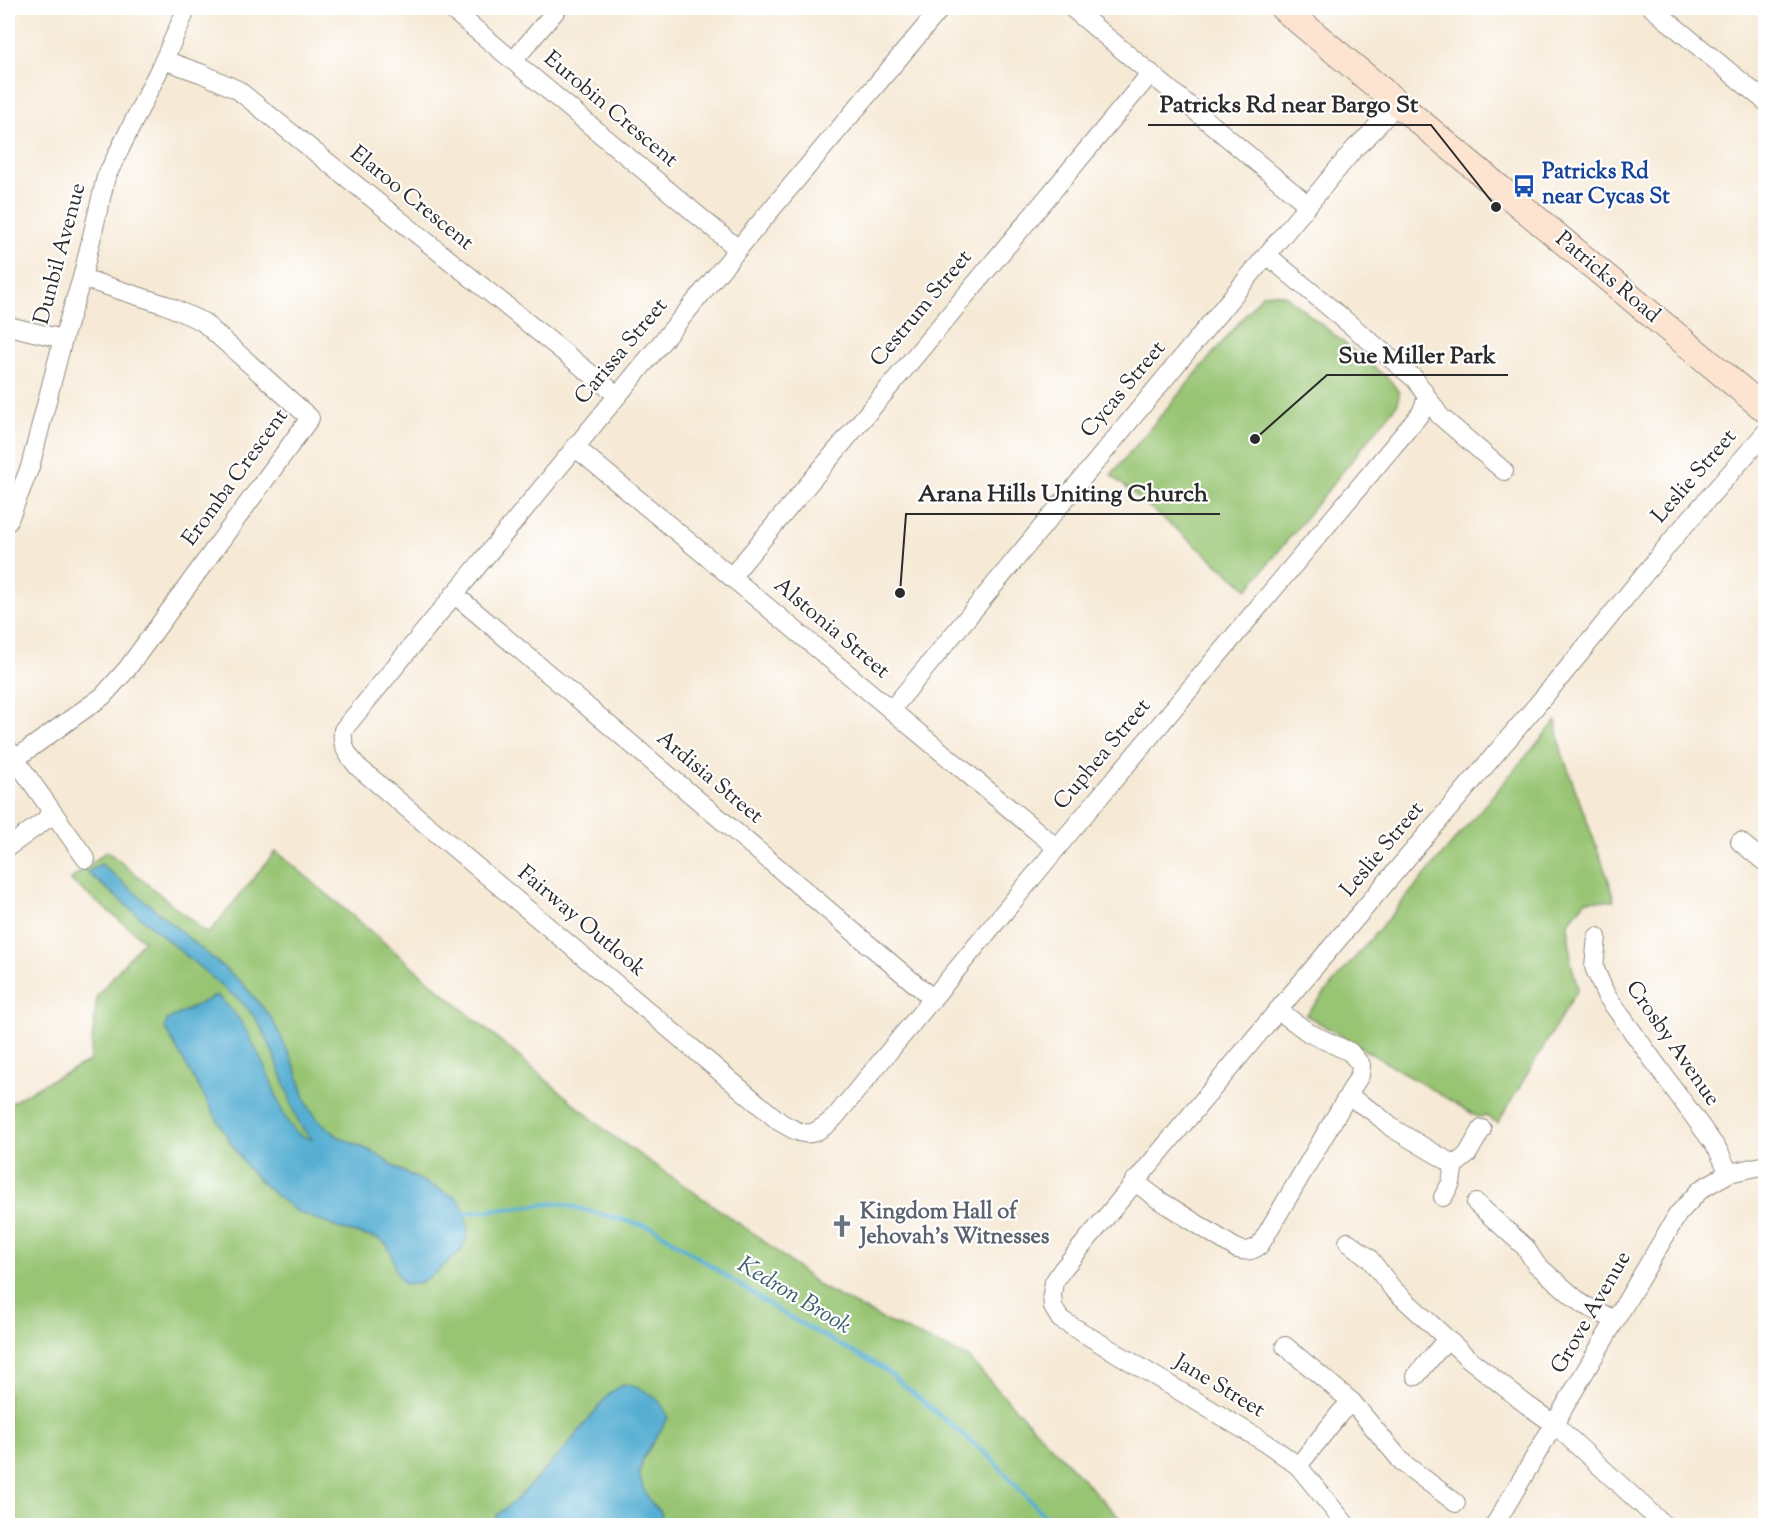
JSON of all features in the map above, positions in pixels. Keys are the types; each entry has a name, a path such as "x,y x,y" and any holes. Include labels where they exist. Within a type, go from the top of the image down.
{"main road":[{"name":"Patricks Road","path":"1283,8 1766,410"}],"street":[{"name":"Dunbil Avenue","path":"8,522 30,467 63,339 82,278 106,177 187,8"},
{"name":"Eurobin Crescent","path":"450,8 738,249"},
{"path":"514,60 558,8"},
{"name":"Carissa Street","path":"343,730 617,395 941,8"},
{"path":"1072,8 1308,205"},
{"path":"1652,8 1766,102"},
{"name":"Elaroo Crescent","path":"164,60 238,90 617,395"},
{"name":"Cestrum Street","path":"731,577 1151,73"},
{"name":"Cycas Street","path":"891,710 1355,148 1397,103"},
{"path":"1267,255 1415,379 1440,416 1504,471"},
{"name":"Eromba Crescent","path":"11,754 103,696 127,669 310,418 203,322 166,305 82,278"},
{"path":"8,326 63,339"},
{"name":"Cuphea Street","path":"808,1134 821,1130 835,1117 1413,423 1421,413 1427,398"},
{"name":"Leslie Street","path":"1053,1307 1054,1282 1134,1181 1533,711 1677,534 1766,432"},
{"name":"Alstonia Street","path":"575,447 1057,848"},
{"name":"Ardisia Street","path":"454,594 932,998"},
{"name":"Fairway Outlook","path":"343,730 342,741 347,754 358,767 780,1122 796,1131 808,1134"},
{"path":"11,754 86,859"},
{"path":"8,847 47,819 50,809"},
{"path":"1740,842 1766,863"},
{"name":"Crosby Avenue","path":"1596,937 1594,967 1606,995 1718,1150 1729,1173"},
{"path":"1134,1181 1159,1200 1237,1249 1253,1250 1260,1245 1360,1076 1361,1065 1350,1052 1309,1033 1278,1010"},
{"path":"1348,1096 1375,1113 1392,1128 1454,1163 1467,1155 1482,1129"},
{"path":"1443,1197 1450,1183 1454,1163"},
{"name":"Grove Avenue","path":"1494,1526 1678,1214 1701,1189 1729,1173 1766,1165"},
{"path":"1476,1203 1525,1247 1536,1264 1582,1304 1615,1320"},
{"path":"1348,1242 1369,1258 1393,1289 1447,1339 1527,1405 1554,1424 1665,1526"},
{"name":"Jane Street","path":"1053,1307 1060,1319 1271,1446 1298,1466 1347,1526"},
{"path":"1416,1376 1447,1339"},
{"path":"1285,1346 1352,1402 1403,1463 1456,1503"},
{"path":"1298,1466 1341,1412 1352,1402"}],"green space":[{"path":"1275,293 1286,296 1391,381 1399,393 1398,403 1248,589 1111,475 1263,294"},
{"path":"1556,721 1562,753 1610,884 1614,901 1586,900 1568,923 1571,962 1578,989 1498,1123 1486,1116 1478,1117 1306,1015"},
{"path":"107,851 208,934 276,851 610,1134 760,1238 821,1287 886,1321 967,1357 1126,1525 8,1526 8,1105 39,1086 90,1061 97,996 144,940 70,880"}],"water":[{"path":"101,864 243,984 272,1019 294,1064 307,1104 318,1120 339,1137 373,1152 400,1170 458,1199 466,1213 468,1233 462,1250 433,1275 419,1283 404,1284 396,1272 392,1255 386,1244 379,1239 340,1229 296,1211 269,1190 248,1169 165,1028 167,1020 217,995 244,1027 289,1124 295,1131 312,1139 297,1120 266,1036 240,1001 87,872"},
{"path":"622,1384 651,1394 661,1404 668,1418 643,1459 639,1473 643,1488 652,1504 661,1512 663,1525 492,1525 497,1515 517,1499 562,1452 608,1395"}],"waterway":[{"name":"Kedron Brook","path":"466,1213 558,1203 654,1228 780,1312 884,1369 990,1457 1054,1526"}],"place":[{"name":"Patricks Rd near Cycas St","path":"1524,186"},
{"name":"Patricks Rd near Bargo St","path":"1496,207"},
{"name":"Sue Miller Park","path":"1255,439"},
{"name":"Arana Hills Uniting Church","path":"900,593"},
{"name":"Kingdom Hall of Jehovah's Witnesses","path":"842,1226"}]}
